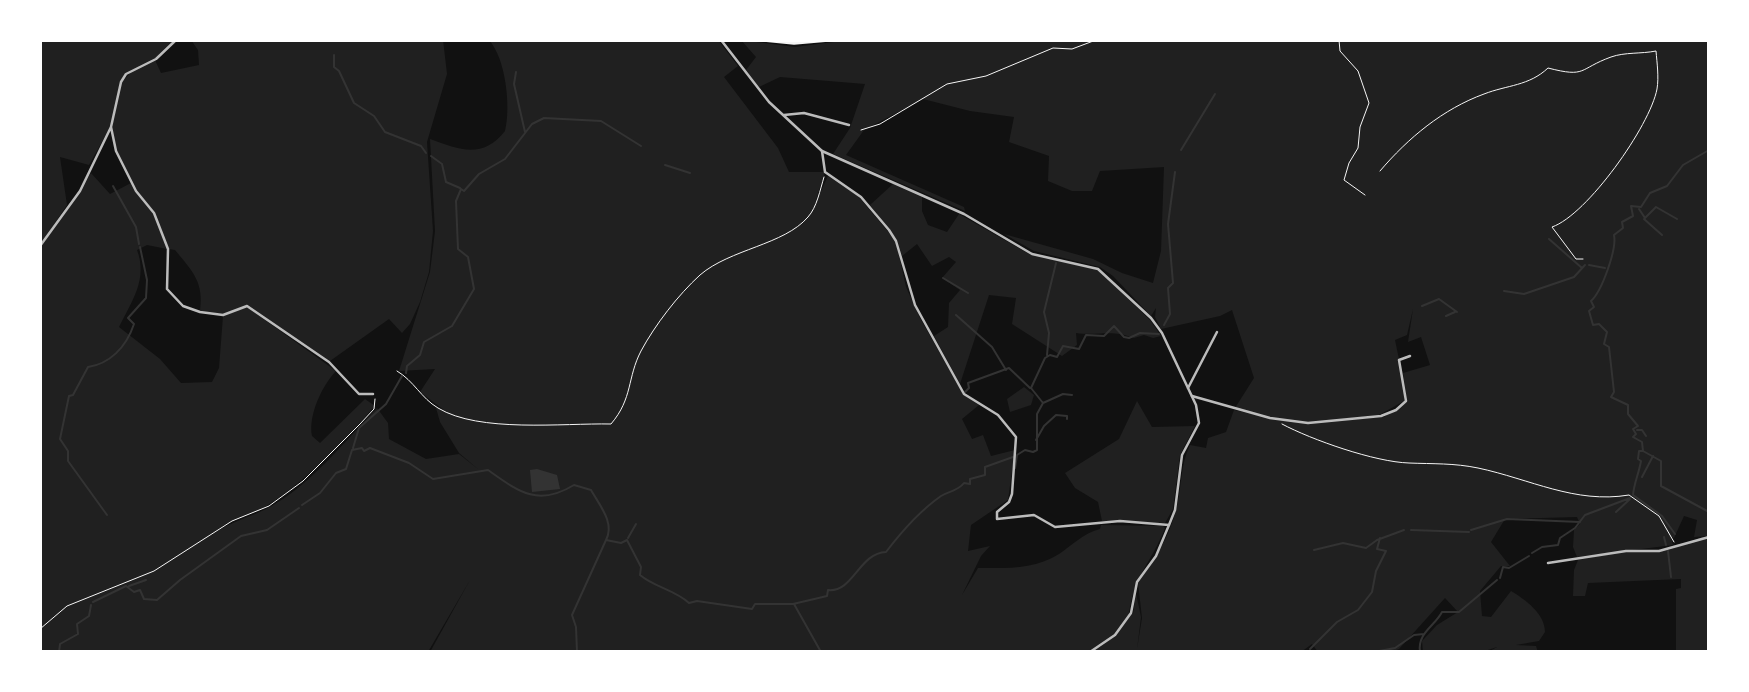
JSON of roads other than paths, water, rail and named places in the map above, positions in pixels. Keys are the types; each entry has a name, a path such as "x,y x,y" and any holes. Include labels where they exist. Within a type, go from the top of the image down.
{"main road":[{"path":"764,40 794,43 828,40"}],"street":[{"path":"40,246 80,191 111,127 121,82 127,74 156,58 176,40"},
{"path":"721,40 769,102 822,152 964,214 1032,254 1098,269 1151,318 1162,333 1191,395 1199,423 1182,456 1175,510 1156,556 1137,582 1128,621 1115,635 1090,652"},
{"path":"784,115 804,113 849,125"},
{"path":"111,127 116,151 136,191 159,224 168,249 167,287 183,306 223,315 247,306 330,362 359,394 373,394"},
{"path":"822,152 825,172 861,197 896,241 915,305 964,394 998,415 1016,437 1012,494 1009,502 997,512 997,519 1034,515 1055,527 1120,521 1169,525"},
{"path":"1188,389 1217,332"},
{"path":"1191,395 1270,418 1308,423 1381,416 1396,410 1406,401 1399,360 1410,356"},
{"path":"1548,563 1626,551 1676,547 1701,536 1709,537"}],"waterway":[{"path":"334,55 334,67 339,71 354,103 374,116 385,132 421,146 426,153"},
{"path":"516,72 514,84 525,132"},
{"path":"1181,150 1215,94"},
{"path":"406,373 407,366 420,355 424,342 452,326 474,289 468,257 458,249 456,201 461,189 464,191 479,174 505,159 532,124 544,118 601,121 641,146"},
{"path":"1675,534 1662,516 1633,495 1641,461 1638,459 1639,451 1643,451 1642,442 1633,437 1636,434 1633,429 1638,426 1628,414 1628,405 1611,397 1614,392 1609,347 1604,344 1607,332 1599,324 1593,325 1589,311 1594,307 1591,301 1608,270 1614,235 1623,228 1622,222 1633,216 1631,206 1641,207 1650,193 1667,186 1683,165 1709,150"},
{"path":"431,156 442,164 446,182 460,188"},
{"path":"665,165 690,173"},
{"path":"1164,325 1170,314 1168,288 1173,283 1168,224 1175,172"},
{"path":"113,186 136,227 139,244"},
{"path":"1639,209 1645,218 1656,207 1677,219"},
{"path":"1644,219 1662,235"},
{"path":"1549,239 1582,268"},
{"path":"107,515 68,461 68,451 60,439 69,396 73,395 88,367 110,358 121,347 134,324 128,318 146,298 147,280 140,247"},
{"path":"1047,355 1049,333 1044,312 1056,263"},
{"path":"1504,291 1524,294 1574,277 1585,265"},
{"path":"1589,265 1605,268"},
{"path":"943,278 968,293"},
{"path":"1422,306 1439,299 1457,312"},
{"path":"1446,316 1455,312"},
{"path":"956,315 992,347 1006,370"},
{"path":"1015,468 1017,455 1025,450 1037,450 1037,414 1043,403 1031,388 1045,358 1050,355 1057,357 1063,346 1079,349 1086,335 1104,336 1114,326 1124,337 1129,338 1140,333 1159,334"},
{"path":"965,392 969,388 968,383 1009,368 1030,388"},
{"path":"353,448 359,428 386,404 402,376"},
{"path":"1043,403 1063,394 1072,395"},
{"path":"1036,440 1044,426 1056,415 1067,416 1067,419"},
{"path":"1637,430 1642,430 1646,436"},
{"path":"302,505 320,493 336,473 346,469 352,450 362,448 364,451 370,448 409,463 433,479 488,470 509,485 539,496 561,492 574,485 591,490 608,521 606,540 621,543 627,540 641,567 640,575 689,603 697,601 752,609 755,604 793,604 827,596 828,590 844,585 869,559 886,552 912,521 944,494 964,483 970,484 970,479 985,475 985,467 1013,457"},
{"path":"1643,451 1661,461 1661,486 1709,512"},
{"path":"1642,477 1653,456"},
{"path":"1532,553 1542,547 1558,545 1560,538 1575,528 1585,515 1630,498"},
{"path":"1616,512 1630,499"},
{"path":"93,602 126,586 134,592 140,590 144,599 157,600 241,536 267,530 299,508"},
{"path":"1471,530 1507,519 1580,522"},
{"path":"628,538 636,524"},
{"path":"1314,550 1343,543 1366,548 1377,540 1404,530"},
{"path":"1411,530 1469,532"},
{"path":"1664,537 1666,545"},
{"path":"1310,649 1337,622 1358,610 1372,592 1376,571 1386,551 1377,549 1380,538"},
{"path":"577,652 576,627 572,615 606,540"},
{"path":"1668,551 1671,577"},
{"path":"1500,578 1503,567 1509,568 1529,556"},
{"path":"129,586 146,580"},
{"path":"1420,652 1421,640 1442,612 1459,612 1497,580"},
{"path":"794,604 821,652"},
{"path":"59,652 60,644 78,634 77,624 89,616 91,605"},
{"path":"1374,652 1395,648 1414,635 1424,634"}]}
